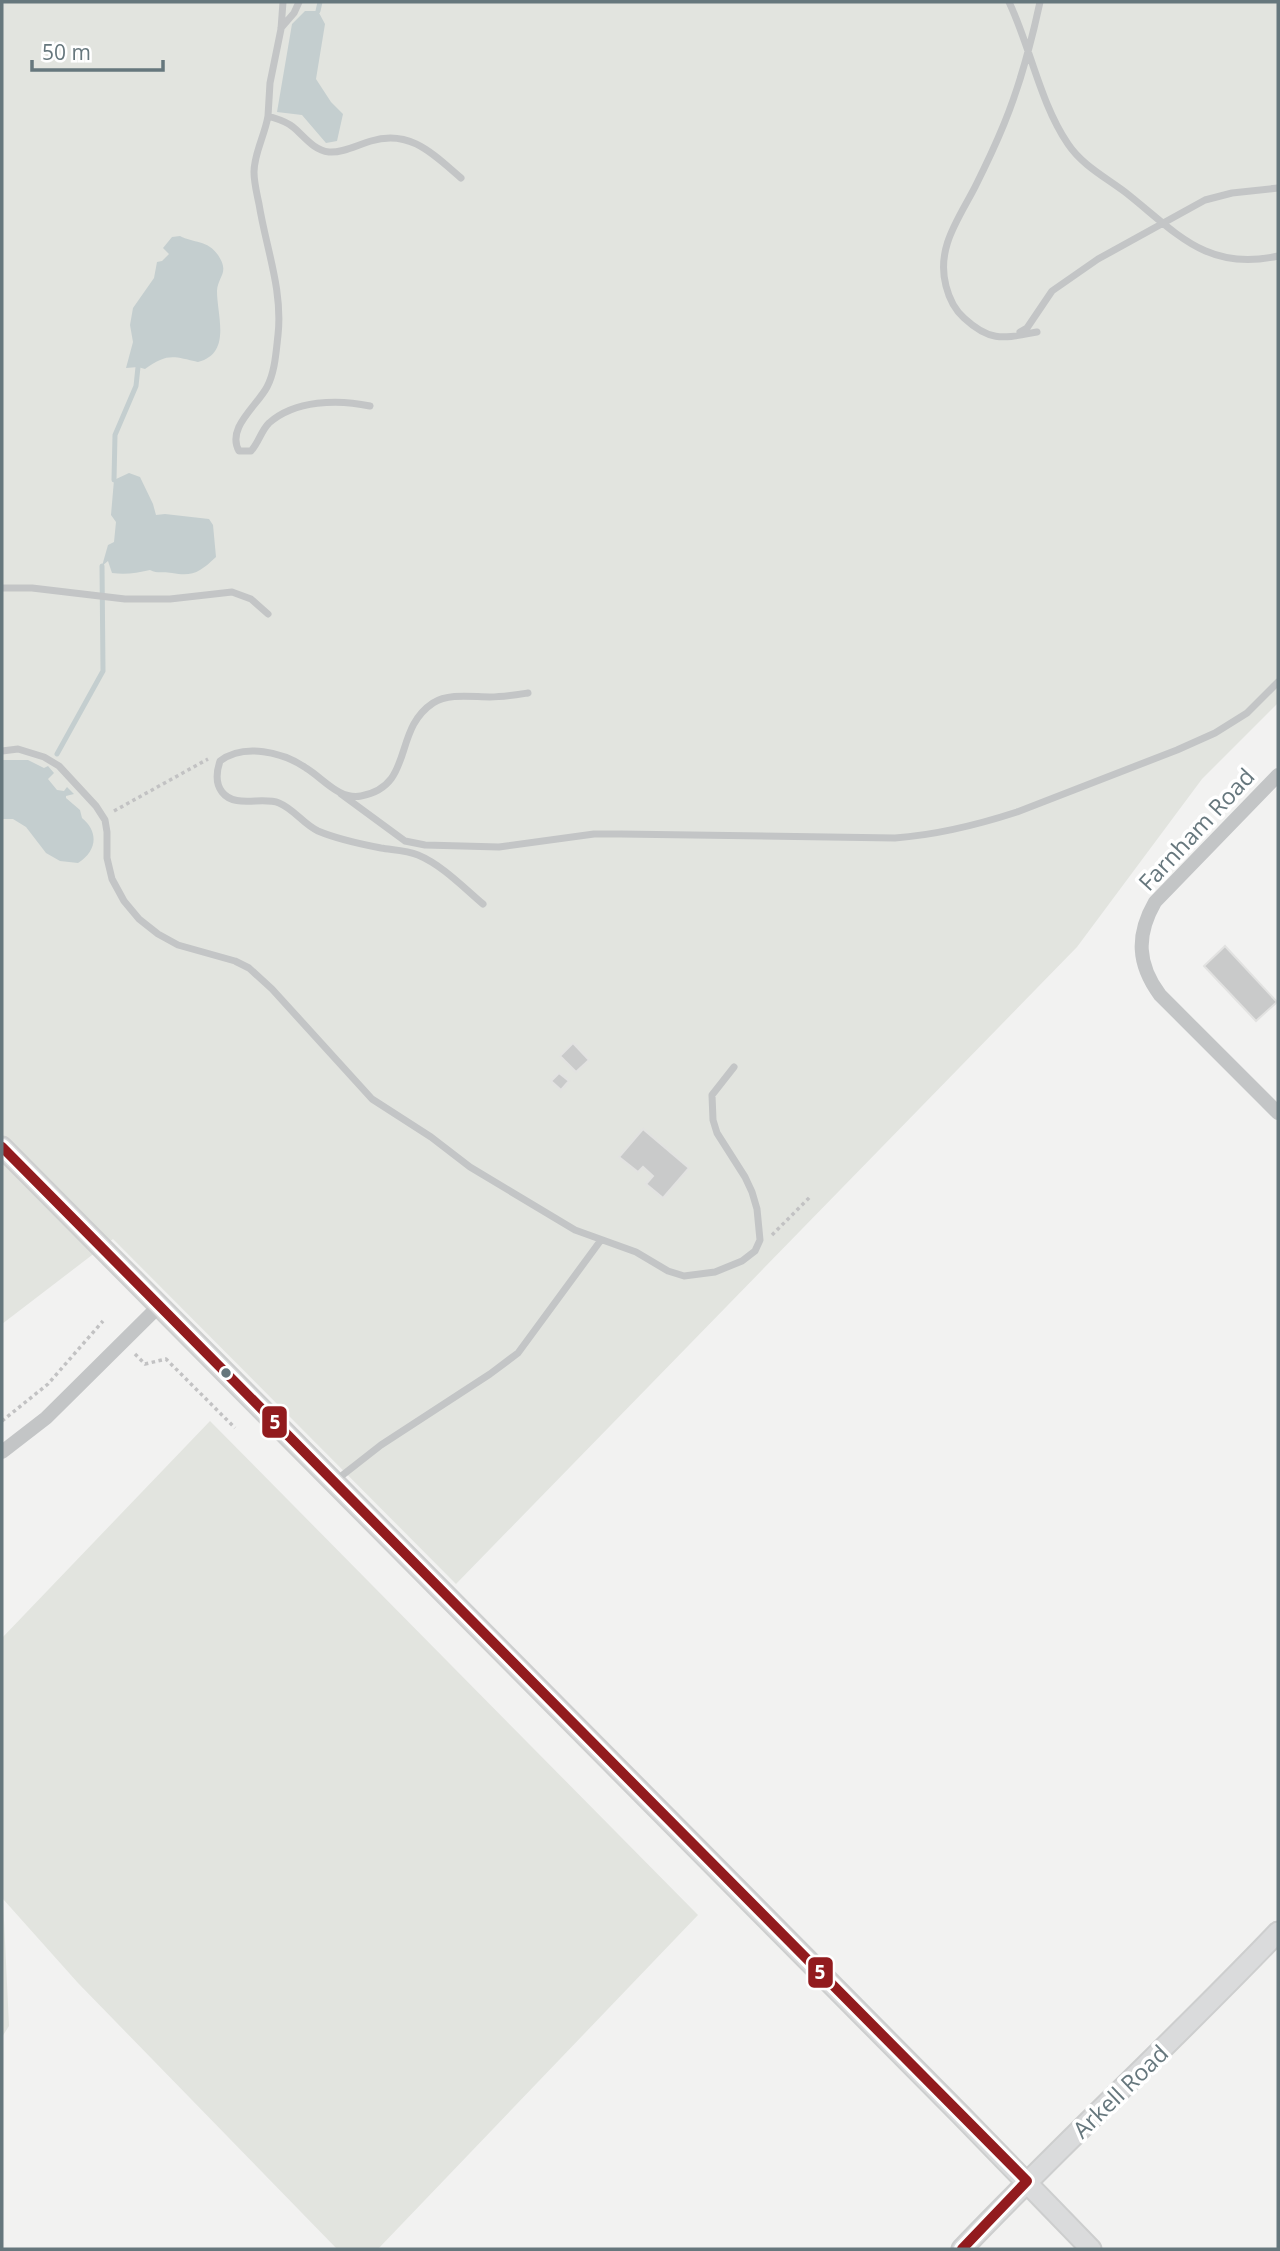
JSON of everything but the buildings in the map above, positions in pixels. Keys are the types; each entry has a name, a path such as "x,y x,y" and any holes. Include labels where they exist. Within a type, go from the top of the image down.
{"main road":[{"path":"2,1147 1091,2249"},
{"name":"Arkell Road","path":"962,2249 1278,1932"}],"street":[{"name":"Farnham Road","path":"1278,775 1155,902 1142,933 1141,949 1149,980 1160,995 1278,1113"},
{"path":"2,1452 46,1418 160,1306"}],"lane":[{"path":"283,2 281,29 270,83 268,116 254,163 265,242 277,284 279,328 270,380 241,424 235,436 236,446 239,452 251,451 268,424 301,407 331,402 370,406"},
{"path":"281,29 299,2"},
{"path":"1009,2 1049,107 1068,144 1095,171 1193,247 1208,254 1242,260 1278,256"},
{"path":"1037,332 992,338 961,316 953,305 943,277 944,247 1004,123 1029,52 1040,2"},
{"path":"268,116 292,126 309,142 324,151 342,150 386,137 417,142 461,178"},
{"path":"1003,338 1027,328 1047,295 1066,279 1163,224 1217,196 1278,188"},
{"path":"2,588 32,588 110,598 170,598 232,592 251,599 268,614"},
{"path":"483,904 446,873 418,855 320,832 299,820 287,807 274,801 231,799 222,792 217,772 220,761 236,753 255,751 293,760 397,836 405,841 425,845 499,847 594,834 895,838 917,836 1008,815 1177,750 1234,722 1278,682"},
{"path":"341,794 366,795 389,780 401,763 410,728 416,718 435,702 467,696 528,693"},
{"path":"2,751 18,749 31,752 59,766 96,806 107,832 107,858 112,879 124,901 139,919 178,945 235,961 249,968 272,989 372,1099 421,1130 470,1167 575,1230 636,1252 684,1276 696,1276 731,1266 755,1251 760,1240 757,1209 745,1177 717,1133 713,1120 712,1095 734,1067"},
{"path":"335,1482 381,1446 518,1353 601,1240"}],"path":[{"path":"103,818 201,762 236,753"},
{"path":"755,1251 811,1196"},
{"path":"2,1421 48,1384 103,1321"},
{"path":"135,1354 145,1364 166,1359 235,1428"}],"shaded area":[{"path":"2,2 1278,2 1278,703 1202,779 1077,947 456,1584 113,1239 2,1324"},
{"path":"305,11 318,11 325,24 316,79 331,102 343,114 337,141 326,143 302,115 277,112 292,24"},
{"path":"180,236 210,247 223,266 217,291 219,342 209,357 198,362 170,357 145,369 126,368 133,342 130,325 133,308 154,278 157,262 169,254 163,248 172,237"},
{"path":"129,473 140,477 156,515 209,519 213,525 216,557 201,570 191,574 150,570 117,574 112,573 108,561 102,566 108,545 114,542 116,522 111,515 114,480"},
{"path":"2,760 28,760 44,768 48,766 54,773 48,779 57,790 64,791 67,787 74,794 66,798 80,810 82,818 91,829 94,841 89,853 78,863 60,861 46,853 26,827 13,819 2,819"},
{"path":"210,1421 698,1915 378,2249 337,2249 78,1983 3,1899 9,2026 2,2037 2,1638"}],"waterway":[{"path":"318,11 320,2"},
{"path":"114,480 115,435 136,386 138,367"},
{"path":"57,754 103,671 102,566"}],"transit line":[{"name":"5","path":"2,1147 1027,2181 962,2249"}]}
